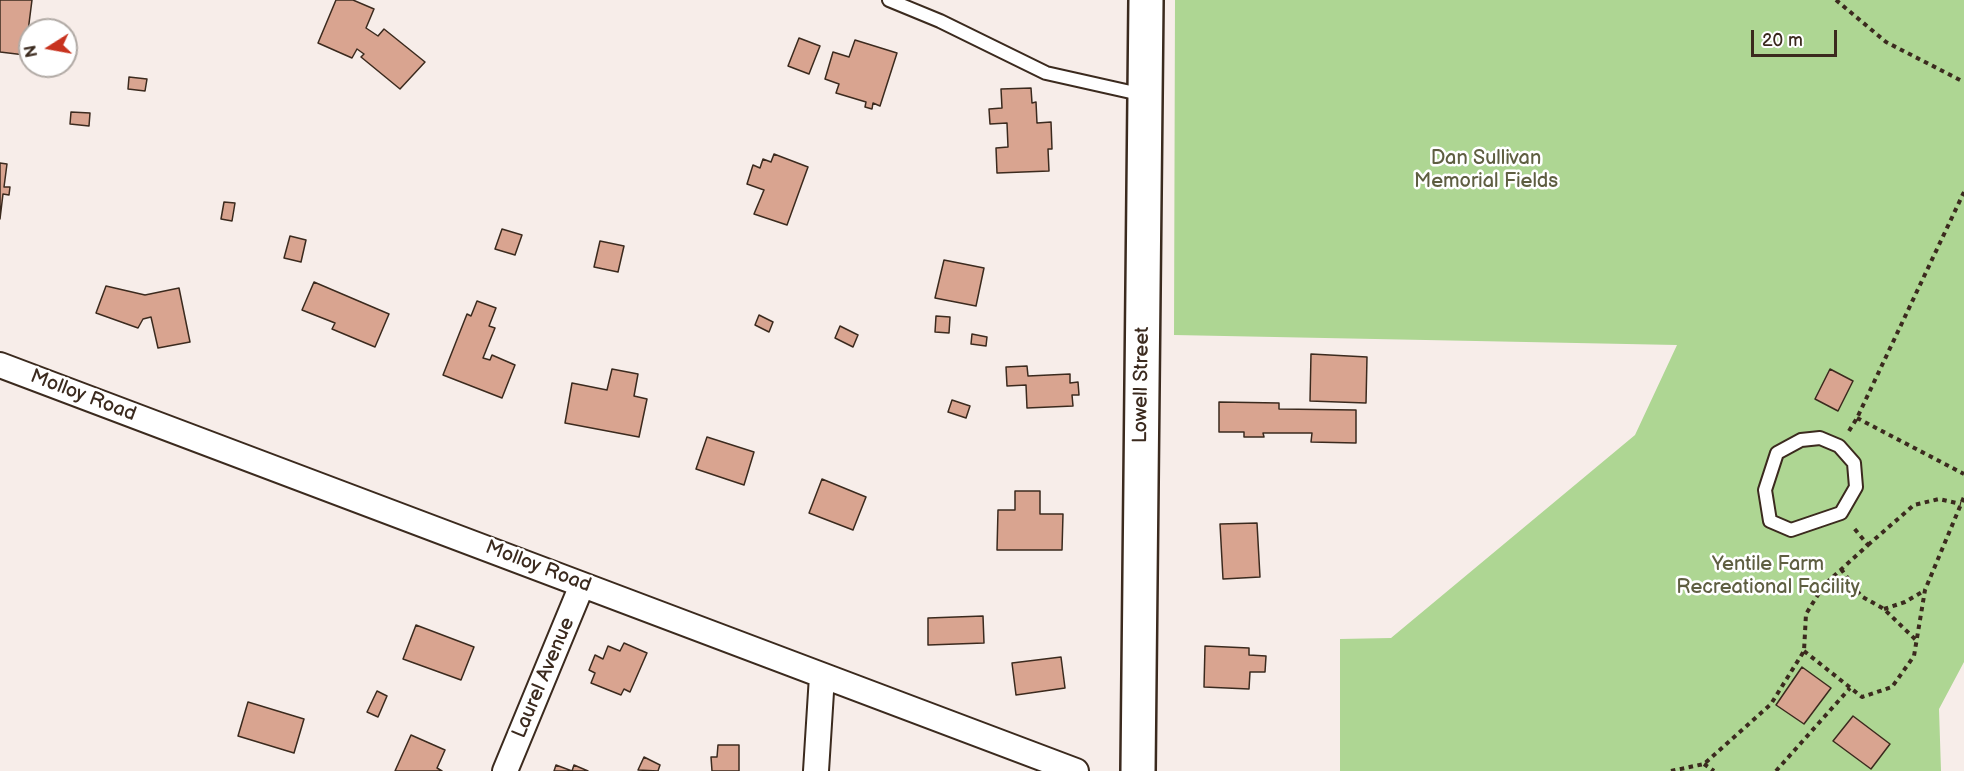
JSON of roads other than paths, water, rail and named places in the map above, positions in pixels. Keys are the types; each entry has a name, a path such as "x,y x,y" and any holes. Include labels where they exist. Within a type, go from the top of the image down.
{"main road":[{"name":"Lowell Street","path":"1138,771 1146,0"}],"street":[{"name":"Molloy Road","path":"0,365 1076,771"},
{"name":"Laurel Avenue","path":"504,771 582,585"},
{"path":"816,771 822,676"}],"lane":[{"path":"889,0 940,21 1046,73 1145,95"},
{"path":"1820,438 1839,446 1854,463 1856,487 1841,513 1791,530 1770,521 1765,490 1778,453 1801,440 1820,438"}],"park label":[{"name":"Dan Sullivan Memorial Fields","path":"1486,170"},
{"name":"Yentile Farm Recreational Facility","path":"1768,576"}]}
